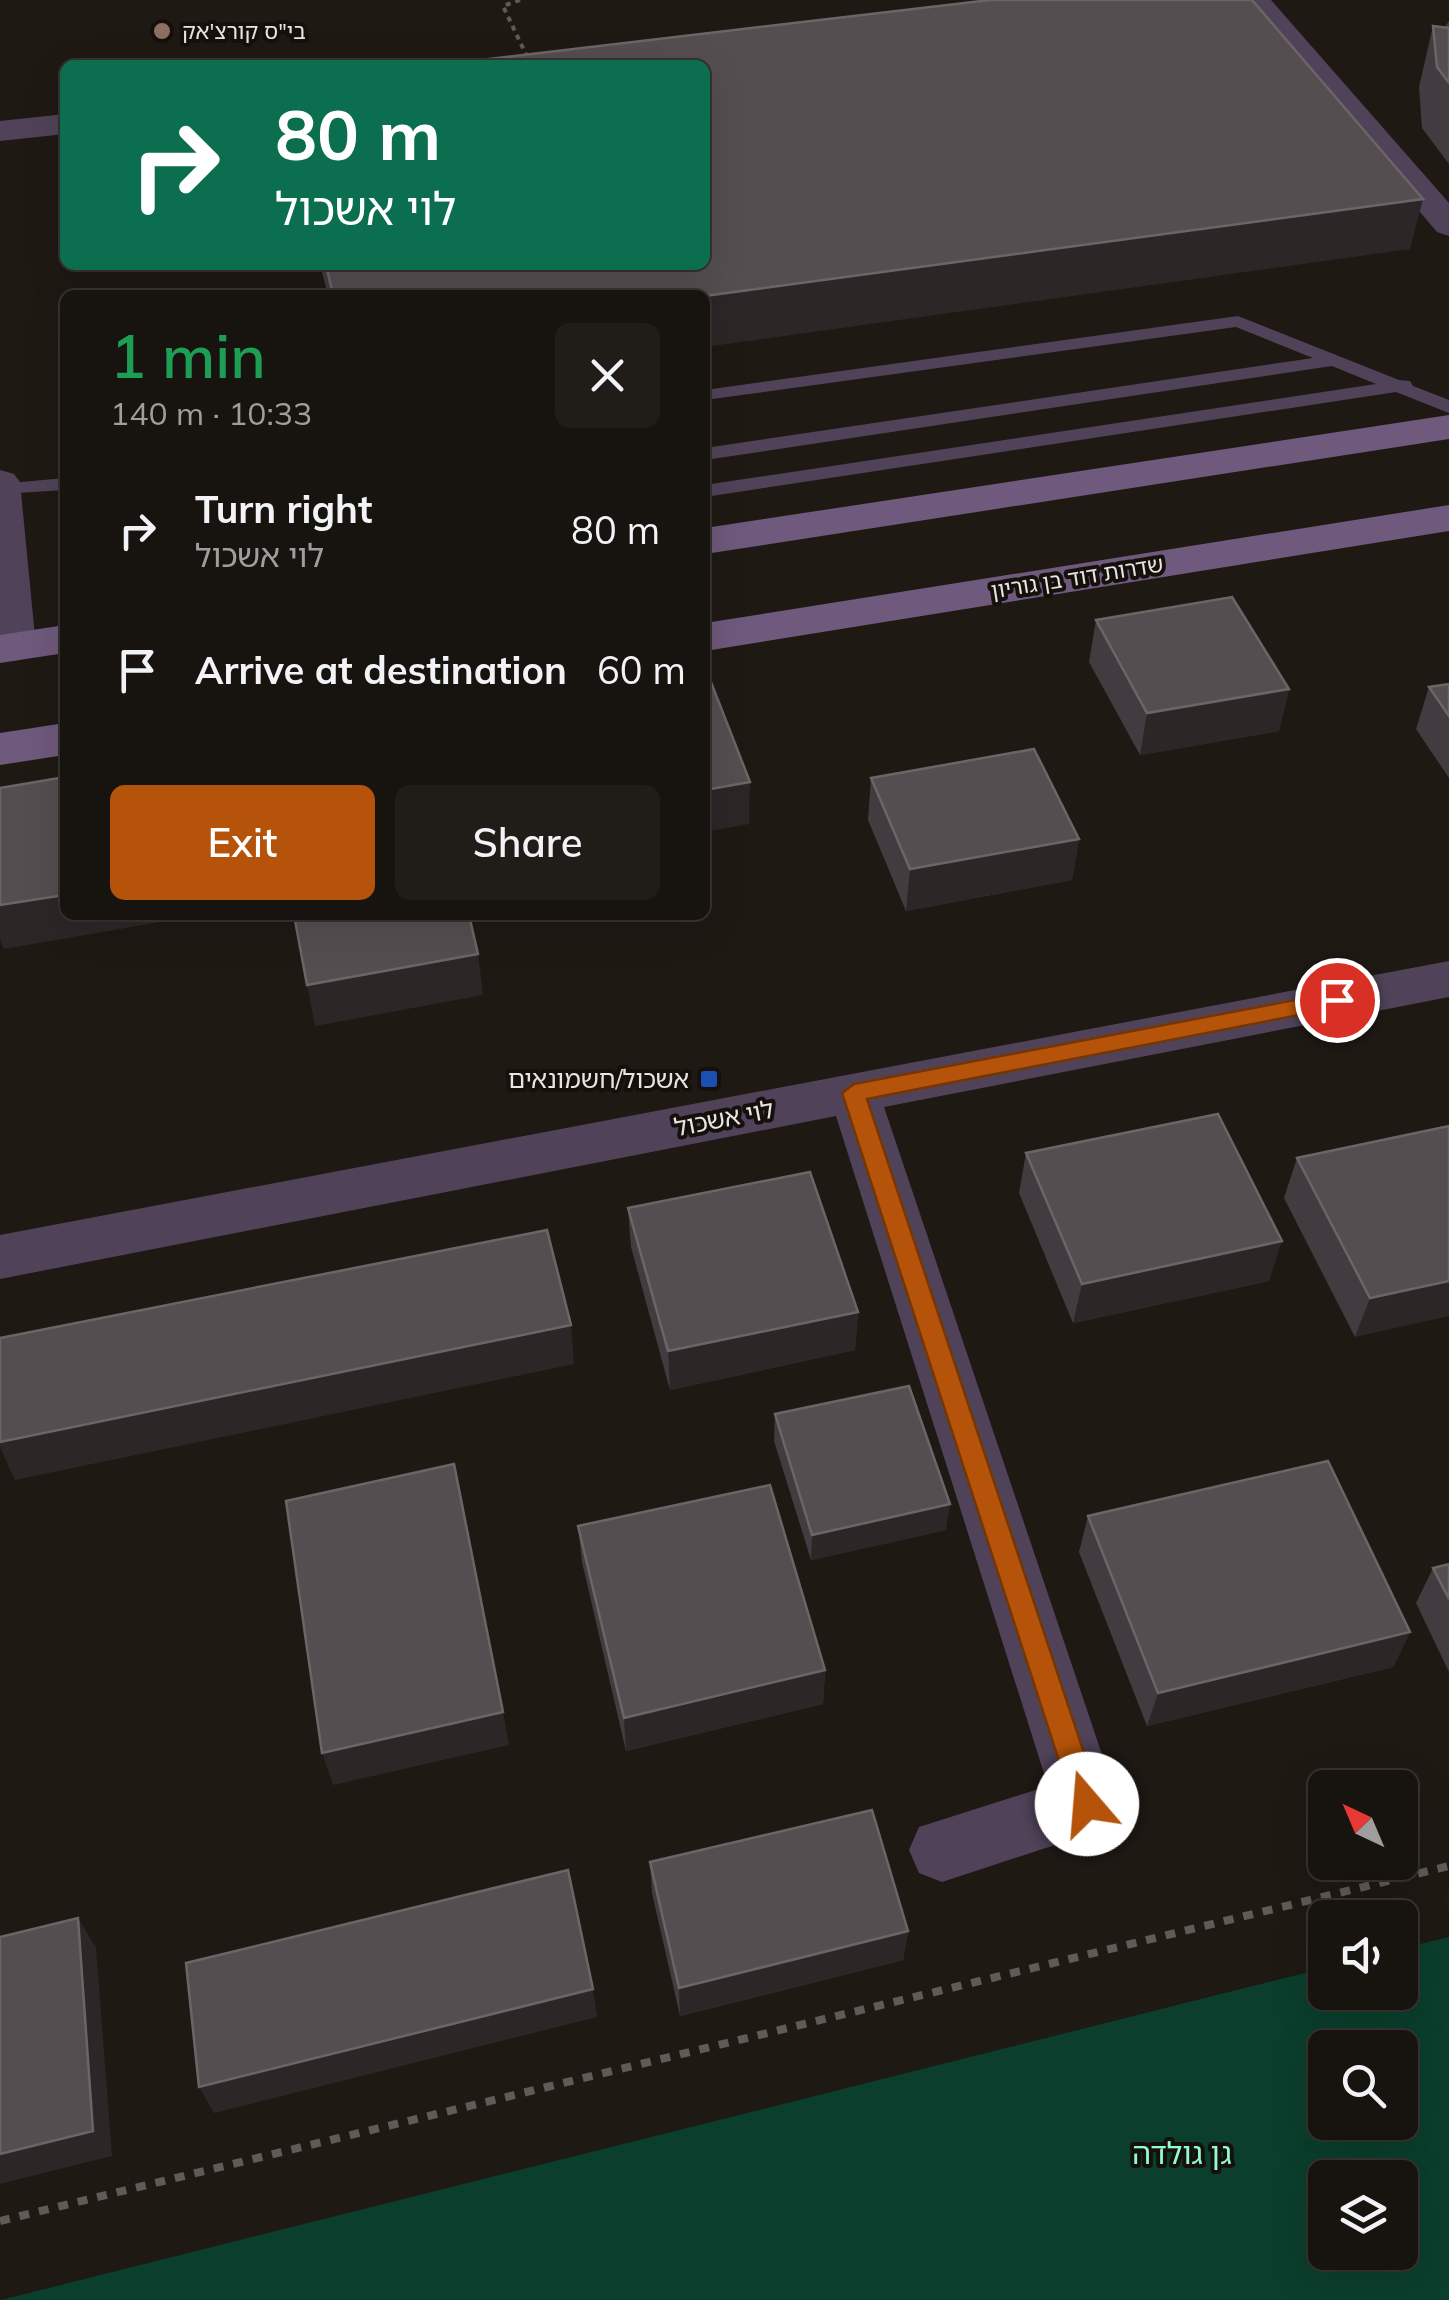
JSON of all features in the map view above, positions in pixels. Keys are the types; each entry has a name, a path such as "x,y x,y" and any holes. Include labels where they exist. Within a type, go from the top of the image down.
{"main road":[{"path":"710,541 1449,428"},
{"name":"שדרות דוד בן גוריון","path":"710,635 1449,518"},
{"path":"7,648 60,641"},
{"path":"0,749 60,740"}],"street":[{"path":"1254,0 1449,225"},
{"path":"0,132 60,125"},
{"path":"0,482 7,648"},
{"name":"לוי אשכול","path":"0,1257 1449,978"},
{"path":"854,1093 1087,1804 942,1850"}],"lane":[{"path":"710,395 1238,320 1449,406"},
{"path":"710,453 1340,359"},
{"path":"710,491 1404,386"},
{"path":"1,489 60,484"}],"path":[{"path":"520,0 503,6 529,60"},
{"path":"0,2221 1449,1866"}],"green space":[{"name":"גן גולדה","path":"1449,1937 1449,2300 1,2300 1308,1972 1308,2010 1418,2010 1418,1945"}],"building":[{"path":"990,0 1252,0 1423,199 710,295 710,290 332,290 327,270 710,270 710,60 480,60"},
{"path":"1433,26 1449,28 1449,83 1437,67"},
{"path":"1232,597 1289,689 1147,713 1096,620"},
{"path":"710,680 750,782 710,789"},
{"path":"1449,684 1449,716 1429,687"},
{"path":"1034,749 1079,839 910,869 871,778"},
{"path":"60,778 60,896 0,905 0,788"},
{"path":"295,920 470,920 478,954 307,985"},
{"path":"1218,1114 1282,1241 1082,1284 1026,1153"},
{"path":"1449,1126 1449,1281 1370,1298 1297,1158"},
{"path":"810,1172 858,1312 668,1351 628,1208"},
{"path":"547,1230 571,1325 0,1442 0,1338"},
{"path":"909,1386 950,1504 812,1535 775,1414"},
{"path":"1328,1461 1410,1632 1158,1693 1088,1516"},
{"path":"454,1464 503,1712 322,1753 286,1501"},
{"path":"770,1485 825,1670 624,1718 578,1526"},
{"path":"1449,1564 1449,1599 1433,1568"},
{"path":"872,1810 908,1931 679,1988 650,1862"},
{"path":"568,1870 593,1989 199,2087 186,1963"},
{"path":"78,1918 93,2131 0,2154 0,1937"}],"place":[{"name":"בי\"ס קורצ'אק","path":"162,31"},
{"name":"אשכול/חשמונאים","path":"709,1079"}],"route":[{"path":"1087,1804 854,1093 1337,1000"}]}
